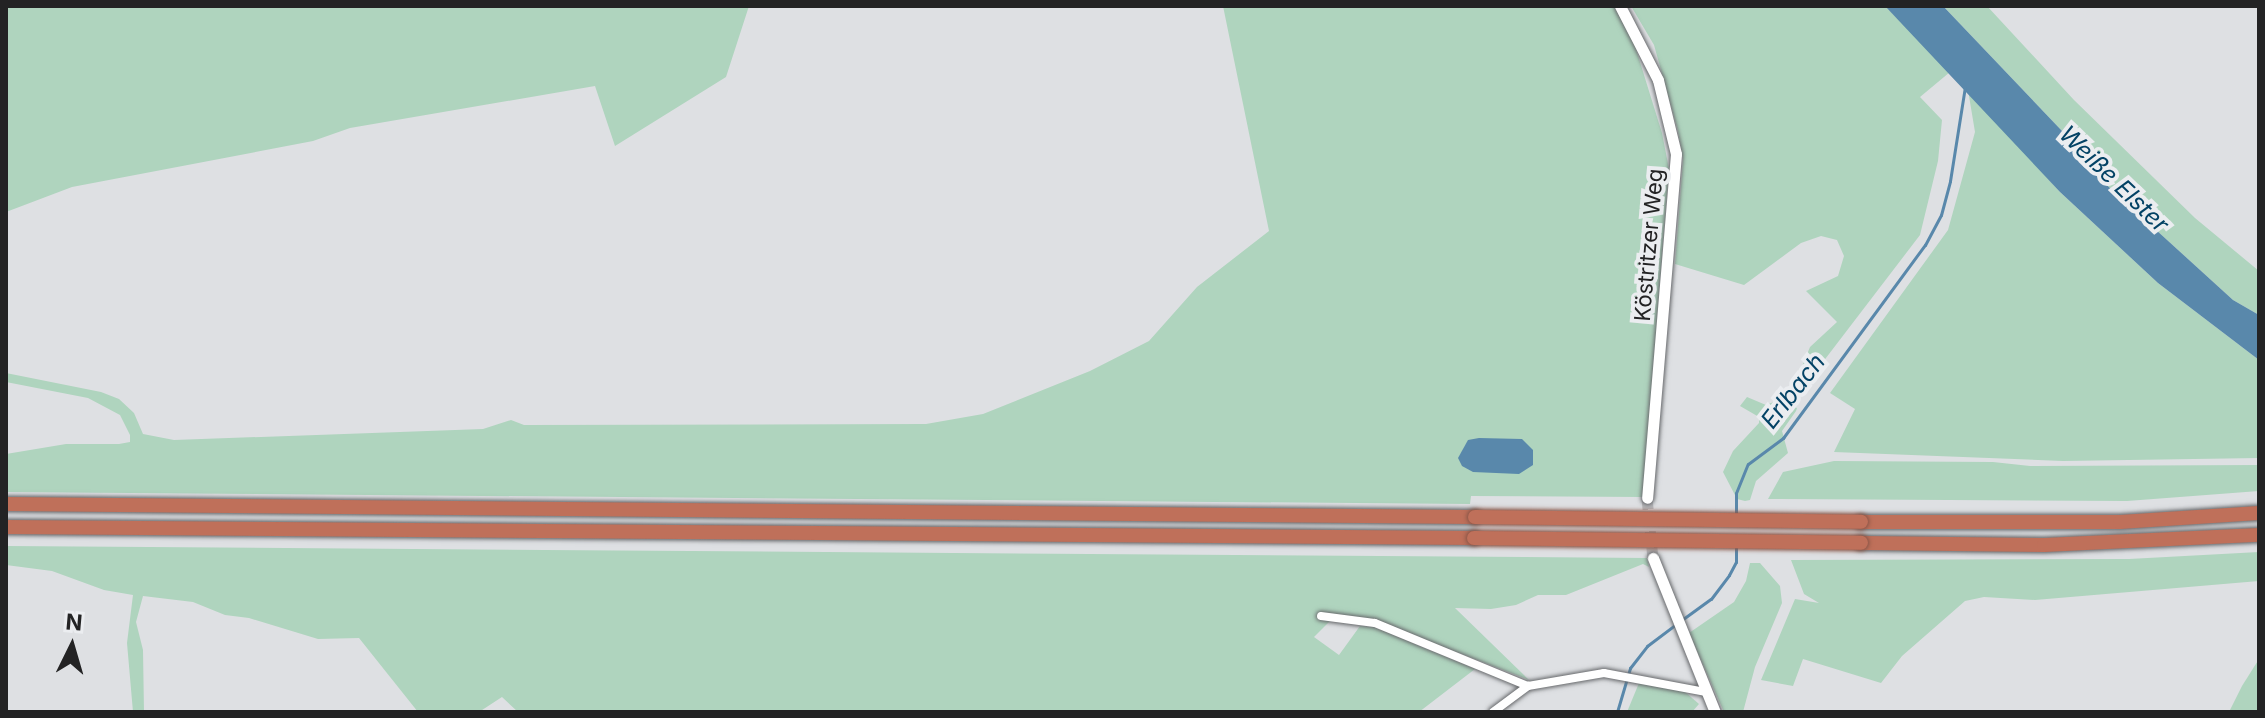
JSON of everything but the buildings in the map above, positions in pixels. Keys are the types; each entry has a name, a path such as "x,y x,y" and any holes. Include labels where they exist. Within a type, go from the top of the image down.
{"highway":[{"path":"6,504 1861,522 2120,522 2259,513"},
{"path":"6,527 2044,545 2259,535"}],"main road":[{"name":"Köstritzer Weg","path":"1620,6 1658,80 1676,154 1647,498"},
{"path":"1653,558 1715,712"}],"street":[{"path":"1321,616 1375,623 1528,686"},
{"path":"1493,712 1528,686 1604,673 1706,692"}],"green space":[{"path":"6,6 749,6 726,77 615,146 595,86 350,128 313,141 72,187 6,212"},
{"path":"1223,6 1614,6 1635,46 1662,133 1669,169 1643,497 1471,496 1470,504 6,492 6,454 66,444 119,444 130,442 130,435 120,415 88,398 6,382 6,373 101,392 119,399 134,413 143,434 174,440 483,429 511,420 524,425 926,424 983,414 1090,371 1149,341 1197,287 1269,231"},
{"path":"1631,6 1885,6 1950,72 1920,97 1942,120 1938,161 1920,235 1790,405 1797,408 1782,431 1788,453 1756,481 1750,500 1737,499 1723,472 1733,451 1759,423 1759,417 1740,406 1747,397 1766,405 1776,401 1796,381 1810,347 1837,322 1806,291 1838,276 1844,256 1837,240 1821,236 1801,243 1744,285 1675,264 1683,160 1654,45"},
{"path":"1943,6 1987,6 2074,100 2195,218 2259,271 2259,315 2233,300 2088,168 2062,131"},
{"path":"1968,90 2060,192 2158,283 2259,360 2259,458 2063,461 1834,452 1855,409 1830,393 1948,230 1975,132"},
{"path":"1834,461 1993,462 2030,466 2259,465 2259,491 2127,501 1768,499 1783,472"},
{"path":"6,546 1647,558 1649,567 1643,564 1566,595 1538,595 1516,605 1491,609 1455,608 1529,680 1376,621 1330,621 1314,637 1339,655 1360,626 1374,627 1475,669 1419,712 518,712 502,697 479,712 418,712 359,638 318,639 249,618 225,615 193,602 143,596 136,622 143,650 144,712 133,712 127,643 133,595 104,590 52,571 6,565"},
{"path":"2259,552 2259,581 2035,600 1984,597 1965,601 1902,656 1881,683 1803,659 1793,686 1761,680 1795,599 1819,603 1804,594 1791,560 2129,559"},
{"path":"1750,563 1760,563 1780,586 1782,603 1755,667 1743,712 1724,712 1689,633 1734,602 1746,581"},
{"path":"2259,659 2259,712 2229,712 2242,686"},
{"path":"1639,683 1684,691 1699,704 1692,712 1627,712"}],"water":[{"path":"1885,6 1943,6 2062,131 2088,168 2233,300 2259,315 2259,360 2158,283 2060,192"},
{"path":"1522,439 1533,450 1533,465 1519,474 1473,472 1462,466 1458,458 1468,440"}],"waterway":[{"name":"Erlbach","path":"1736,517 1736,493 1748,464 1783,438 1925,245 1941,215 1950,181 1965,86"},
{"name":"Erlbach","path":"1683,619 1711,599 1729,575 1736,562 1736,544"},
{"name":"Erlbach","path":"1617,712 1630,668 1647,646 1677,623"}],"tunnel":[{"path":"1647,498 1653,558"}],"water label":[{"name":"Weiße Elster","path":"2114,179"}]}
